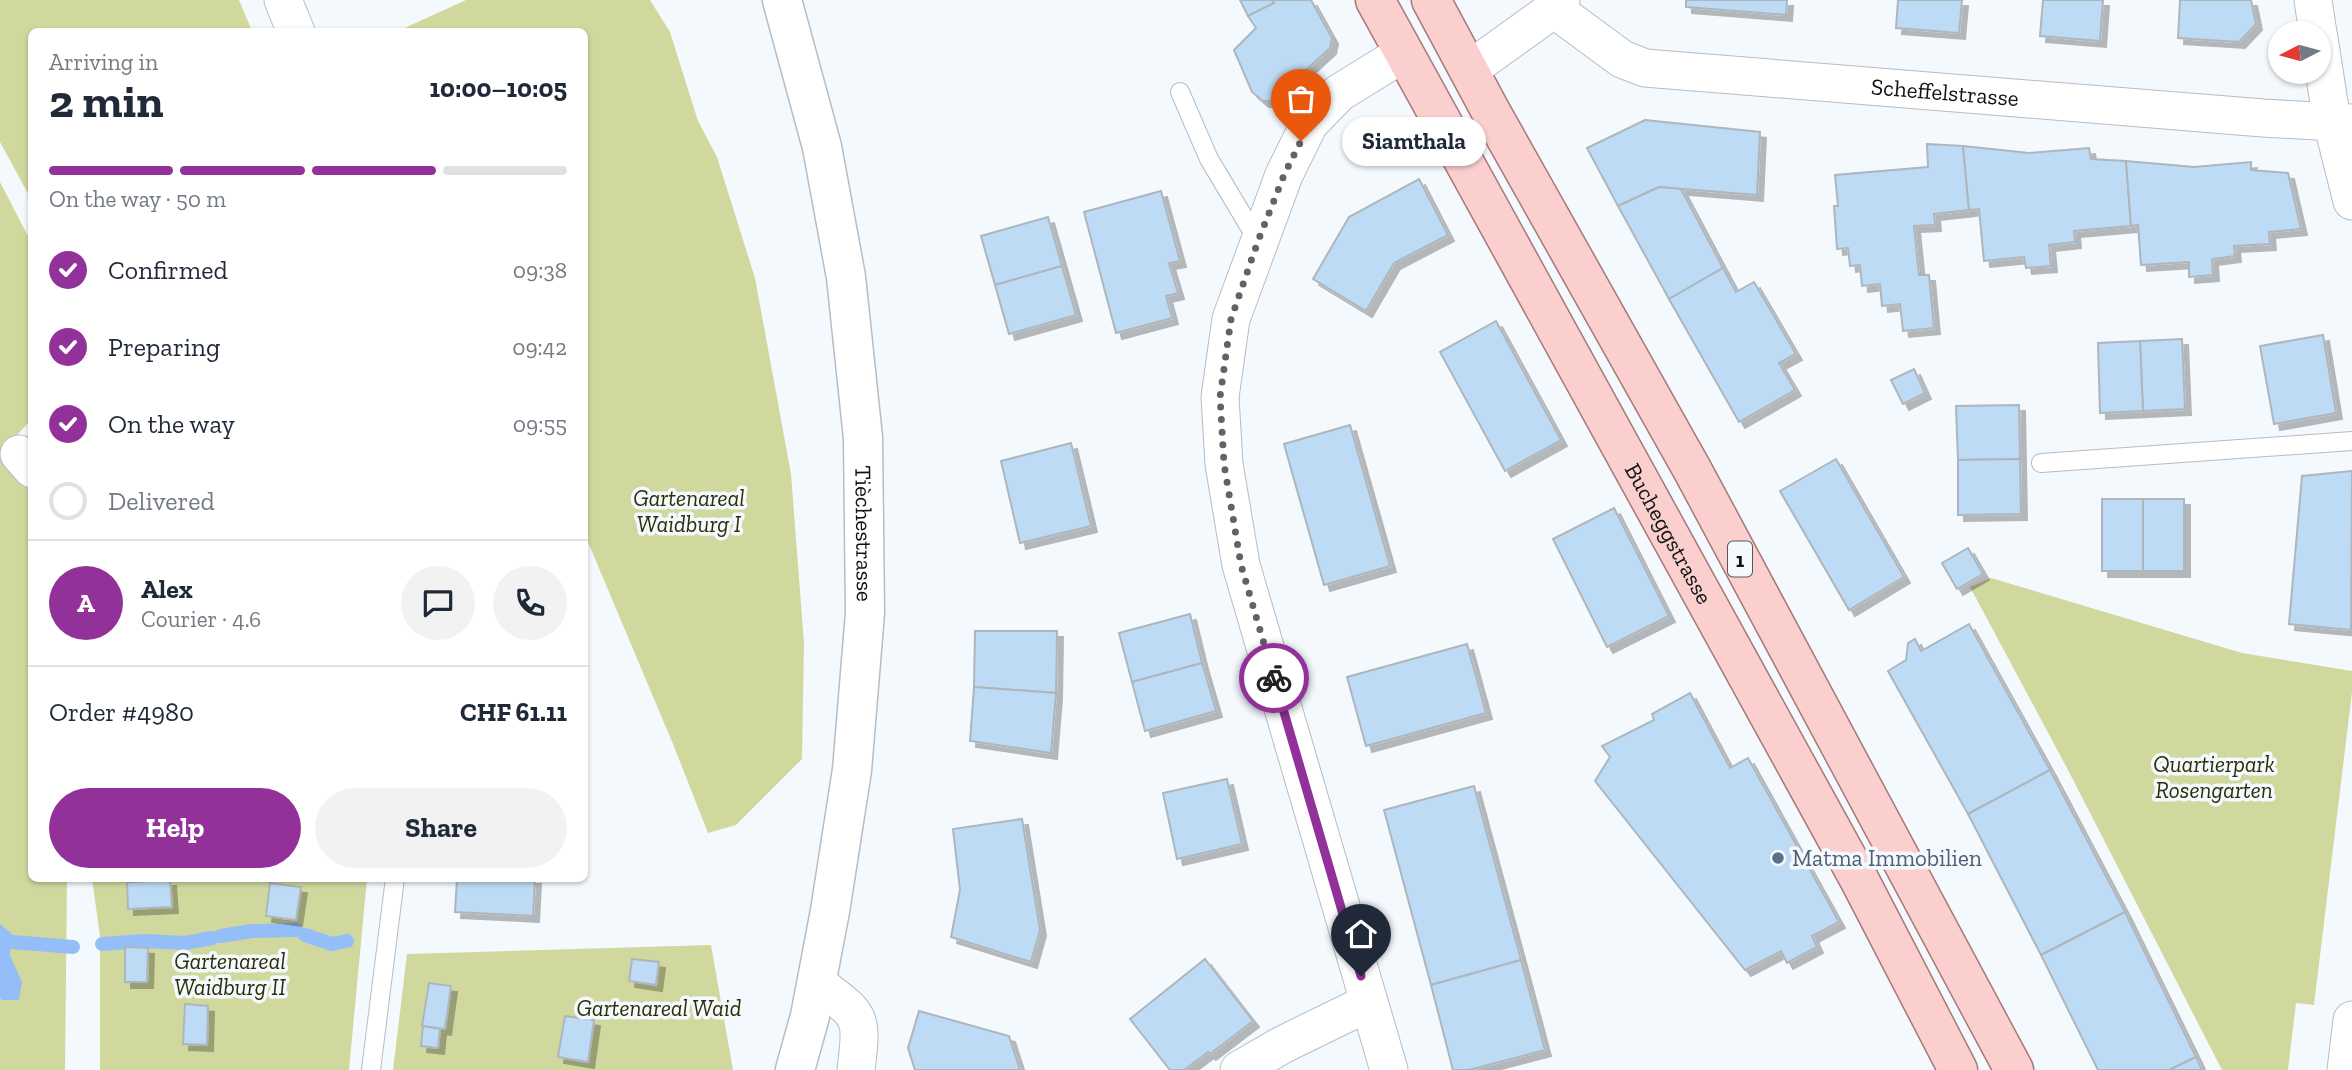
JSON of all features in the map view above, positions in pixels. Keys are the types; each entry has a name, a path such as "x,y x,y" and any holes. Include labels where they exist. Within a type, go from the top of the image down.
{"main road":[{"name":"Bucheggstrasse","path":"1375,0 1859,879 1958,1070"},
{"name":"1","path":"1431,0 1693,471 2014,1070"}],"street":[{"path":"283,0 294,28"},
{"name":"Tièchestrasse","path":"782,0 822,147 844,264 863,438 865,613 852,770 817,983 795,1070"},
{"path":"1448,0 1464,61 1558,4"},
{"path":"2313,0 2316,21"},
{"name":"Scheffelstrasse","path":"1558,4 1622,59 1645,68 2263,118 2342,122"},
{"path":"1389,1070 1241,565 1224,464 1220,397 1231,319 1284,175 1309,124 1339,93 1404,53"},
{"path":"2331,83 2342,122 2352,201"},
{"path":"817,983 849,1007 858,1018 860,1026 856,1070"},
{"path":"1239,1070 1282,1045 1368,1003"},
{"path":"2346,1070 2352,1020"}],"lane":[{"path":"1180,92 1209,159 1258,241"},
{"path":"2041,463 2352,442"},
{"path":"371,1070 394,882"}],"green space":[{"path":"0,0 239,0 251,28 28,28 28,193 0,142"},
{"name":"Gartenareal Waidburg I","path":"466,0 650,0 670,32 698,121 717,157 755,278 791,474 804,643 802,759 736,825 708,833 588,542 588,28 405,28"},
{"path":"0,182 28,236 28,423 0,453"},
{"path":"0,456 28,489 28,882 67,882 65,1070 0,1070"},
{"name":"Quartierpark Rosengarten","path":"1991,578 2242,653 2352,671 2352,692 2314,1005 2296,1003 2288,1070 2222,1070 2068,770 1970,587"},
{"name":"Gartenareal Waidburg II","path":"92,882 367,882 349,1070 100,1070 100,936"},
{"name":"Gartenareal Waid","path":"711,945 733,1070 393,1070 407,954"}],"water":[{"path":"0,924 12,934 10,956 22,982 19,1000 0,998"}],"building":[{"path":"1240,0 1272,0 1274,3 1248,16"},
{"path":"1272,0 1311,0 1332,38 1330,48 1272,101 1263,101 1252,92 1234,50 1256,28 1248,16 1274,3"},
{"path":"1686,0 1787,0 1786,15 1686,7"},
{"path":"1898,0 1962,0 1959,33 1896,28"},
{"path":"2043,0 2103,0 2100,41 2040,36"},
{"path":"2180,0 2251,0 2256,24 2239,42 2178,38"},
{"path":"1645,120 1760,132 1757,195 1659,187 1618,206 1587,148"},
{"path":"1927,144 1963,146 1969,210 1934,214 1935,225 1914,226 1919,275 1929,275 1934,328 1903,331 1900,304 1882,306 1880,284 1862,286 1860,265 1850,266 1848,248 1837,249 1834,206 1838,206 1835,175 1928,167"},
{"path":"1963,146 2029,153 2089,148 2091,159 2126,161 2131,226 2074,231 2075,242 2049,245 2051,266 2026,268 2024,257 1984,261 1979,209 1969,210"},
{"path":"2126,161 2194,167 2251,162 2251,170 2288,173 2301,229 2269,232 2270,244 2234,246 2235,256 2212,259 2213,275 2189,277 2189,262 2141,265 2138,225 2131,226"},
{"path":"1419,179 1448,235 1394,263 1366,311 1313,279 1349,217"},
{"path":"1659,187 1681,189 1723,268 1669,299 1618,206"},
{"path":"1161,191 1180,261 1169,263 1178,293 1166,296 1172,318 1116,333 1084,212"},
{"path":"1048,217 1062,266 995,285 981,236"},
{"path":"1062,266 1076,315 1009,334 995,285"},
{"path":"1723,268 1736,292 1754,282 1796,354 1779,363 1795,390 1739,422 1669,299"},
{"path":"1496,321 1561,440 1505,471 1440,352"},
{"path":"2323,335 2336,413 2274,424 2260,346"},
{"path":"2182,339 2185,409 2143,411 2140,341"},
{"path":"2140,341 2143,411 2100,413 2098,343"},
{"path":"1914,369 1925,393 1903,404 1891,380"},
{"path":"2019,405 2020,459 1958,460 1956,406"},
{"path":"1350,425 1390,566 1324,585 1284,444"},
{"path":"1071,443 1091,526 1020,543 1001,461"},
{"path":"1836,459 1904,577 1849,610 1780,491"},
{"path":"2020,459 2021,514 1958,515 1958,460"},
{"path":"2352,471 2351,630 2289,624 2302,476"},
{"path":"2102,499 2143,499 2143,571 2102,571"},
{"path":"2143,499 2184,499 2184,571 2143,571"},
{"path":"1614,508 1669,616 1607,647 1553,539"},
{"path":"1968,548 1983,574 1957,589 1942,563"},
{"path":"1190,614 1202,663 1132,682 1119,633"},
{"path":"1969,624 2050,770 1968,814 1888,671 1906,660 1908,643 1915,639 1921,651"},
{"path":"975,631 1057,631 1056,693 974,687"},
{"path":"1467,644 1486,713 1366,746 1347,677"},
{"path":"1202,663 1216,711 1145,731 1132,682"},
{"path":"974,687 1056,693 1051,753 970,741"},
{"path":"1690,693 1730,768 1748,758 1839,922 1812,936 1817,947 1787,963 1781,951 1745,970 1595,781 1610,757 1602,746 1654,720 1652,714"},
{"path":"2050,770 2125,912 2041,955 1968,814"},
{"path":"1227,779 1242,844 1177,859 1163,793"},
{"path":"1474,786 1521,960 1431,985 1384,810"},
{"path":"1022,819 1040,930 1031,962 951,937 960,890 953,829"},
{"path":"127,882 170,882 172,907 128,909"},
{"path":"457,882 535,882 533,916 455,912"},
{"path":"270,883 301,887 296,920 266,916"},
{"path":"2125,912 2196,1057 2169,1070 2098,1070 2041,955"},
{"path":"125,947 148,948 147,982 125,982"},
{"path":"632,959 659,962 656,985 629,981"},
{"path":"1205,959 1253,1021 1184,1070 1170,1070 1130,1019"},
{"path":"1521,960 1545,1050 1469,1070 1453,1070 1431,985"},
{"path":"429,983 451,986 445,1029 422,1026"},
{"path":"185,1004 208,1006 207,1045 183,1044"},
{"path":"919,1011 1009,1036 1020,1070 915,1070 908,1048"},
{"path":"565,1016 594,1020 588,1062 558,1057"},
{"path":"423,1026 440,1029 438,1048 421,1046"},
{"path":"2196,1057 2202,1070 2169,1070"}],"waterway":[{"path":"221,936 252,931 296,930"},
{"path":"305,935 332,944 347,941"},
{"path":"102,944 144,941 185,943 212,938"},
{"path":"13,942 73,947"}],"way so far":[{"path":"1274,678 1241,565 1224,464 1220,397 1231,319 1258,241 1284,175 1301,141"}],"place":[{"name":"Siamthala","path":"1301,141"},
{"name":"Matma Immobilien","path":"1778,858"}],"route":[{"path":"1274,678 1361,976"}]}
